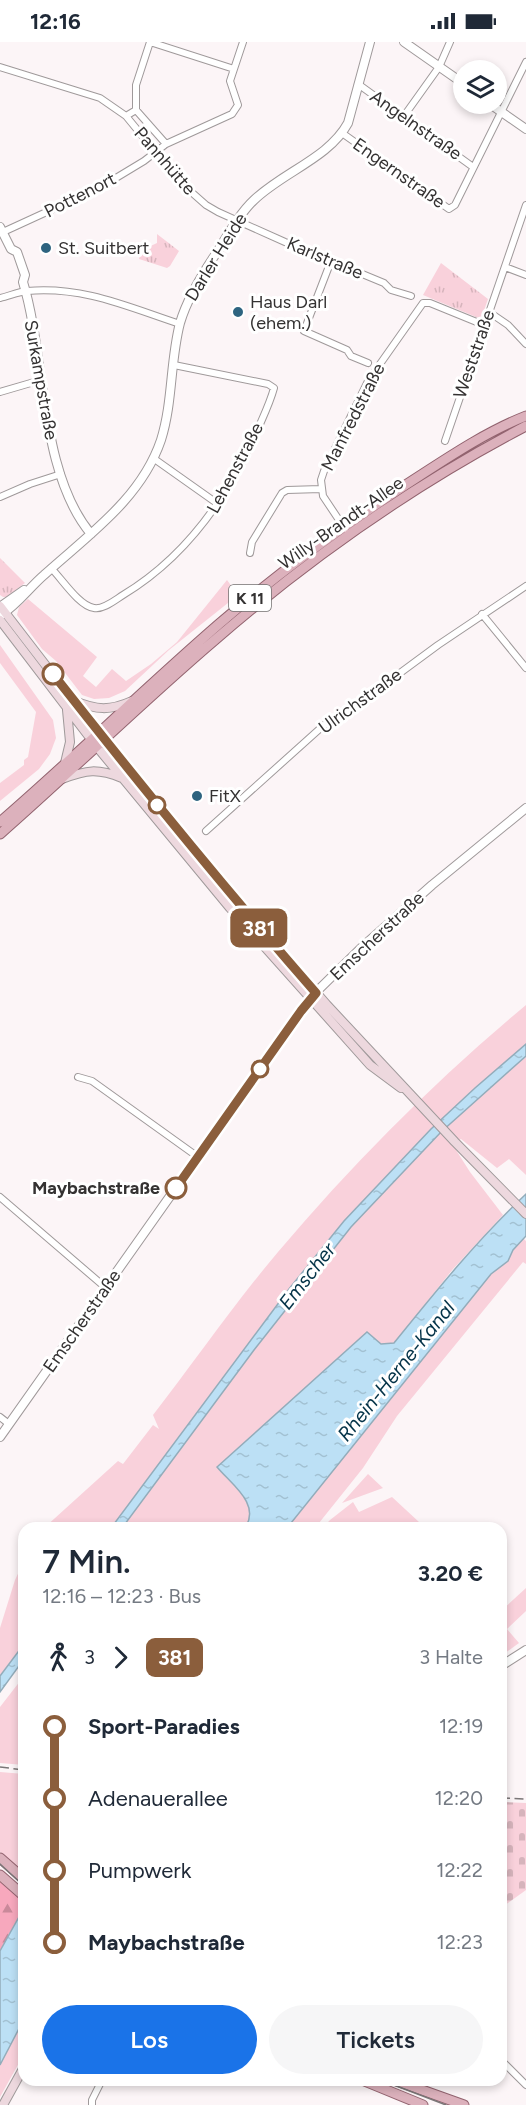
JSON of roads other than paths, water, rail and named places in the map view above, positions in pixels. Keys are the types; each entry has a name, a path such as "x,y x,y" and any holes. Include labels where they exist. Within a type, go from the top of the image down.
{"main road":[{"name":"Willy-Brandt-Allee","path":"0,834 62,779 132,701 220,623 463,449 526,416"},
{"name":"Willy-Brandt-Allee","path":"0,822 65,763 98,740 216,638 346,531 457,464 526,426"},
{"path":"1,611 66,707 98,740 313,995"},
{"path":"1,611 74,700 123,779 230,908 526,1214"},
{"path":"74,700 92,708 103,709 132,701"},
{"path":"65,763 70,742 66,707"},
{"path":"62,779 94,770 108,772 123,779"},
{"path":"0,1858 18,1874"},
{"path":"0,1875 18,1891"},
{"path":"3,2105 18,2078"},
{"path":"377,2086 423,2105"},
{"path":"411,2086 464,2105"}],"street":[{"path":"136,110 136,85 150,42 234,69 243,42"},
{"name":"Darler Heide","path":"1,611 91,534 127,498 153,458 167,418 180,324 199,280 247,207 288,172 332,146 342,133 348,123 370,42"},
{"path":"404,42 453,76"},
{"path":"404,116 439,66 450,42"},
{"path":"507,100 526,62"},
{"name":"Pannhütte","path":"0,67 100,98 126,116 180,182 196,197 218,212 237,221"},
{"name":"Pottenort","path":"1,229 100,188 166,144 232,114 238,105 230,81 234,69"},
{"name":"Angelnstraße","path":"358,84 474,166"},
{"name":"Pannhütte","path":"126,116 136,110 166,144"},
{"path":"474,166 500,114"},
{"path":"504,114 526,129"},
{"name":"Engernstraße","path":"342,133 449,209 455,205 474,166"},
{"name":"Weststraße","path":"444,441 526,205"},
{"name":"Karlstraße","path":"237,221 384,282 391,290 411,296"},
{"name":"Surkampstraße","path":"1,229 11,249 17,252 26,275 23,282 52,441 61,474 83,525 91,534"},
{"path":"332,261 304,331 347,350 351,356 368,363"},
{"path":"505,267 526,275"},
{"path":"0,298 26,291 72,292 102,297 180,324"},
{"name":"Manfredstraße","path":"346,531 327,504 321,489 324,471 363,390 377,367 423,303 430,303 484,325"},
{"path":"489,312 508,325 526,344"},
{"name":"Lehenstraße","path":"51,568 82,601 92,608 101,608 139,584 164,564 198,530 218,504 249,449 274,388 268,384 174,365"},
{"path":"0,392 41,380"},
{"path":"153,458 218,504"},
{"path":"0,497 61,474"},
{"path":"250,553 252,542 282,493 287,490 321,489"},
{"name":"Ulrichstraße","path":"206,831 324,724 334,722 351,705 362,701 482,614 526,586"},
{"path":"482,614 526,668"},
{"name":"Emscherstraße","path":"0,1437 313,995 360,949 432,885 526,808"},
{"path":"78,1077 92,1081 198,1157"},
{"path":"0,1197 106,1287"},
{"path":"0,1417 9,1424"},
{"path":"507,1662 526,1650"},
{"path":"507,2066 526,2085"},
{"path":"92,2105 99,2086"}],"water":[{"name":"Emscher","path":"526,1044 526,1056 441,1132 351,1227 254,1350 126,1522 115,1522 289,1289 344,1221 431,1129"},
{"name":"Rhein-Herne-Kanal","path":"526,1194 526,1236 513,1250 508,1261 491,1274 292,1522 248,1522 249,1511 243,1495 217,1467 367,1332 381,1344 394,1343 441,1285"},
{"path":"18,1652 18,1667 0,1692 0,1676"},
{"path":"18,1919 18,2030 0,2065 0,1951"}],"tram line":[{"path":"0,1864 18,1880"},
{"path":"397,2086 446,2105"}],"railway":[{"path":"0,1767 18,1769"},
{"path":"507,1798 526,1799"}],"place":[{"name":"St. Suitbert","path":"46,248"},
{"name":"Haus Darl (ehem.)","path":"238,312"},
{"name":"FitX","path":"197,796"},
{"name":"Maybachstraße","path":"176,1188"}]}
